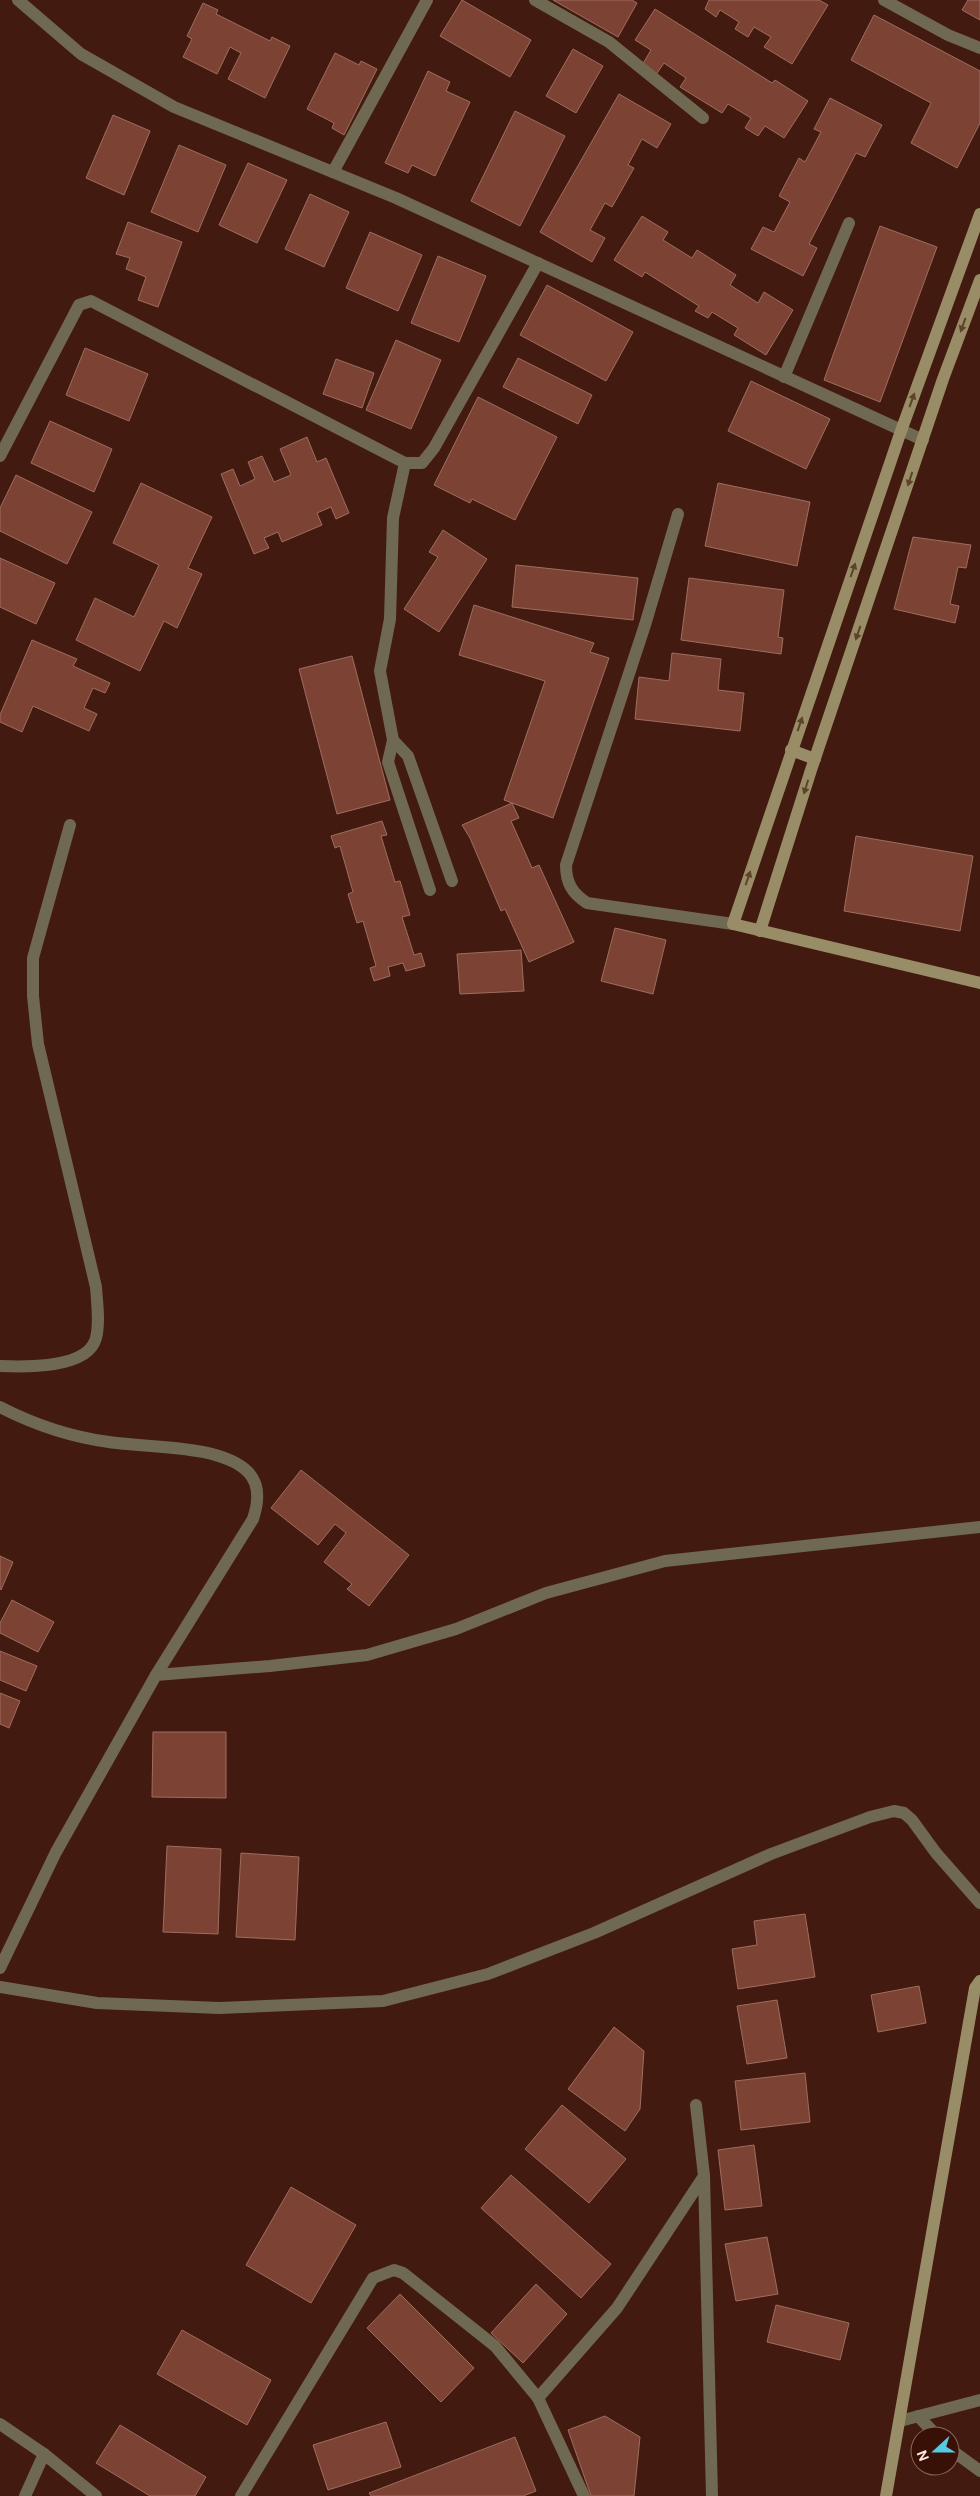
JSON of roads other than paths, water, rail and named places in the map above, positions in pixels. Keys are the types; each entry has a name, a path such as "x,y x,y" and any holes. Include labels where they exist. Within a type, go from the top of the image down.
{"street":[{"path":"18,0 81,54 174,107 396,198 923,440"},
{"path":"334,172 428,0"},
{"path":"535,0 609,42 703,118"},
{"path":"884,0 948,35 980,48"},
{"path":"733,924 901,430 980,214"},
{"path":"784,377 849,223"},
{"path":"0,455 79,305 91,301 405,462 422,462 434,448 538,262"},
{"path":"760,931 815,759 923,440 980,280"},
{"path":"405,462 393,518 390,619 380,672 393,740 388,762 430,890"},
{"path":"678,514 645,625 566,865 566,880 575,895 587,903 733,924 980,983"},
{"path":"393,740 408,756 452,881"},
{"path":"792,750 815,759"},
{"path":"0,1366 30,1367 63,1363 86,1352 96,1340 98,1325 96,1287 38,1044 33,996 33,958 70,825"},
{"path":"0,1407 19,1417 66,1432 108,1442 195,1451 234,1462 250,1473 257,1490 259,1502 253,1519 156,1675 56,1852 0,1968"},
{"path":"156,1675 242,1669 367,1655 456,1630 546,1593 665,1561 980,1527"},
{"path":"0,1987 97,2003 219,2008 383,2001 488,1974 594,1933 771,1854 870,1816 894,1811 904,1813 912,1820 936,1853 980,1903"},
{"path":"886,2496 978,1986"},
{"path":"696,2104 704,2176 712,2496"},
{"path":"538,2398 616,2308 704,2176"},
{"path":"241,2496 374,2278 394,2270 403,2273 495,2346 538,2398 584,2496"},
{"path":"900,2421 980,2400"},
{"path":"918,2416 928,2426"},
{"path":"0,2424 44,2454 96,2496"},
{"path":"25,2496 44,2454"},
{"path":"960,2456 980,2471"}]}
